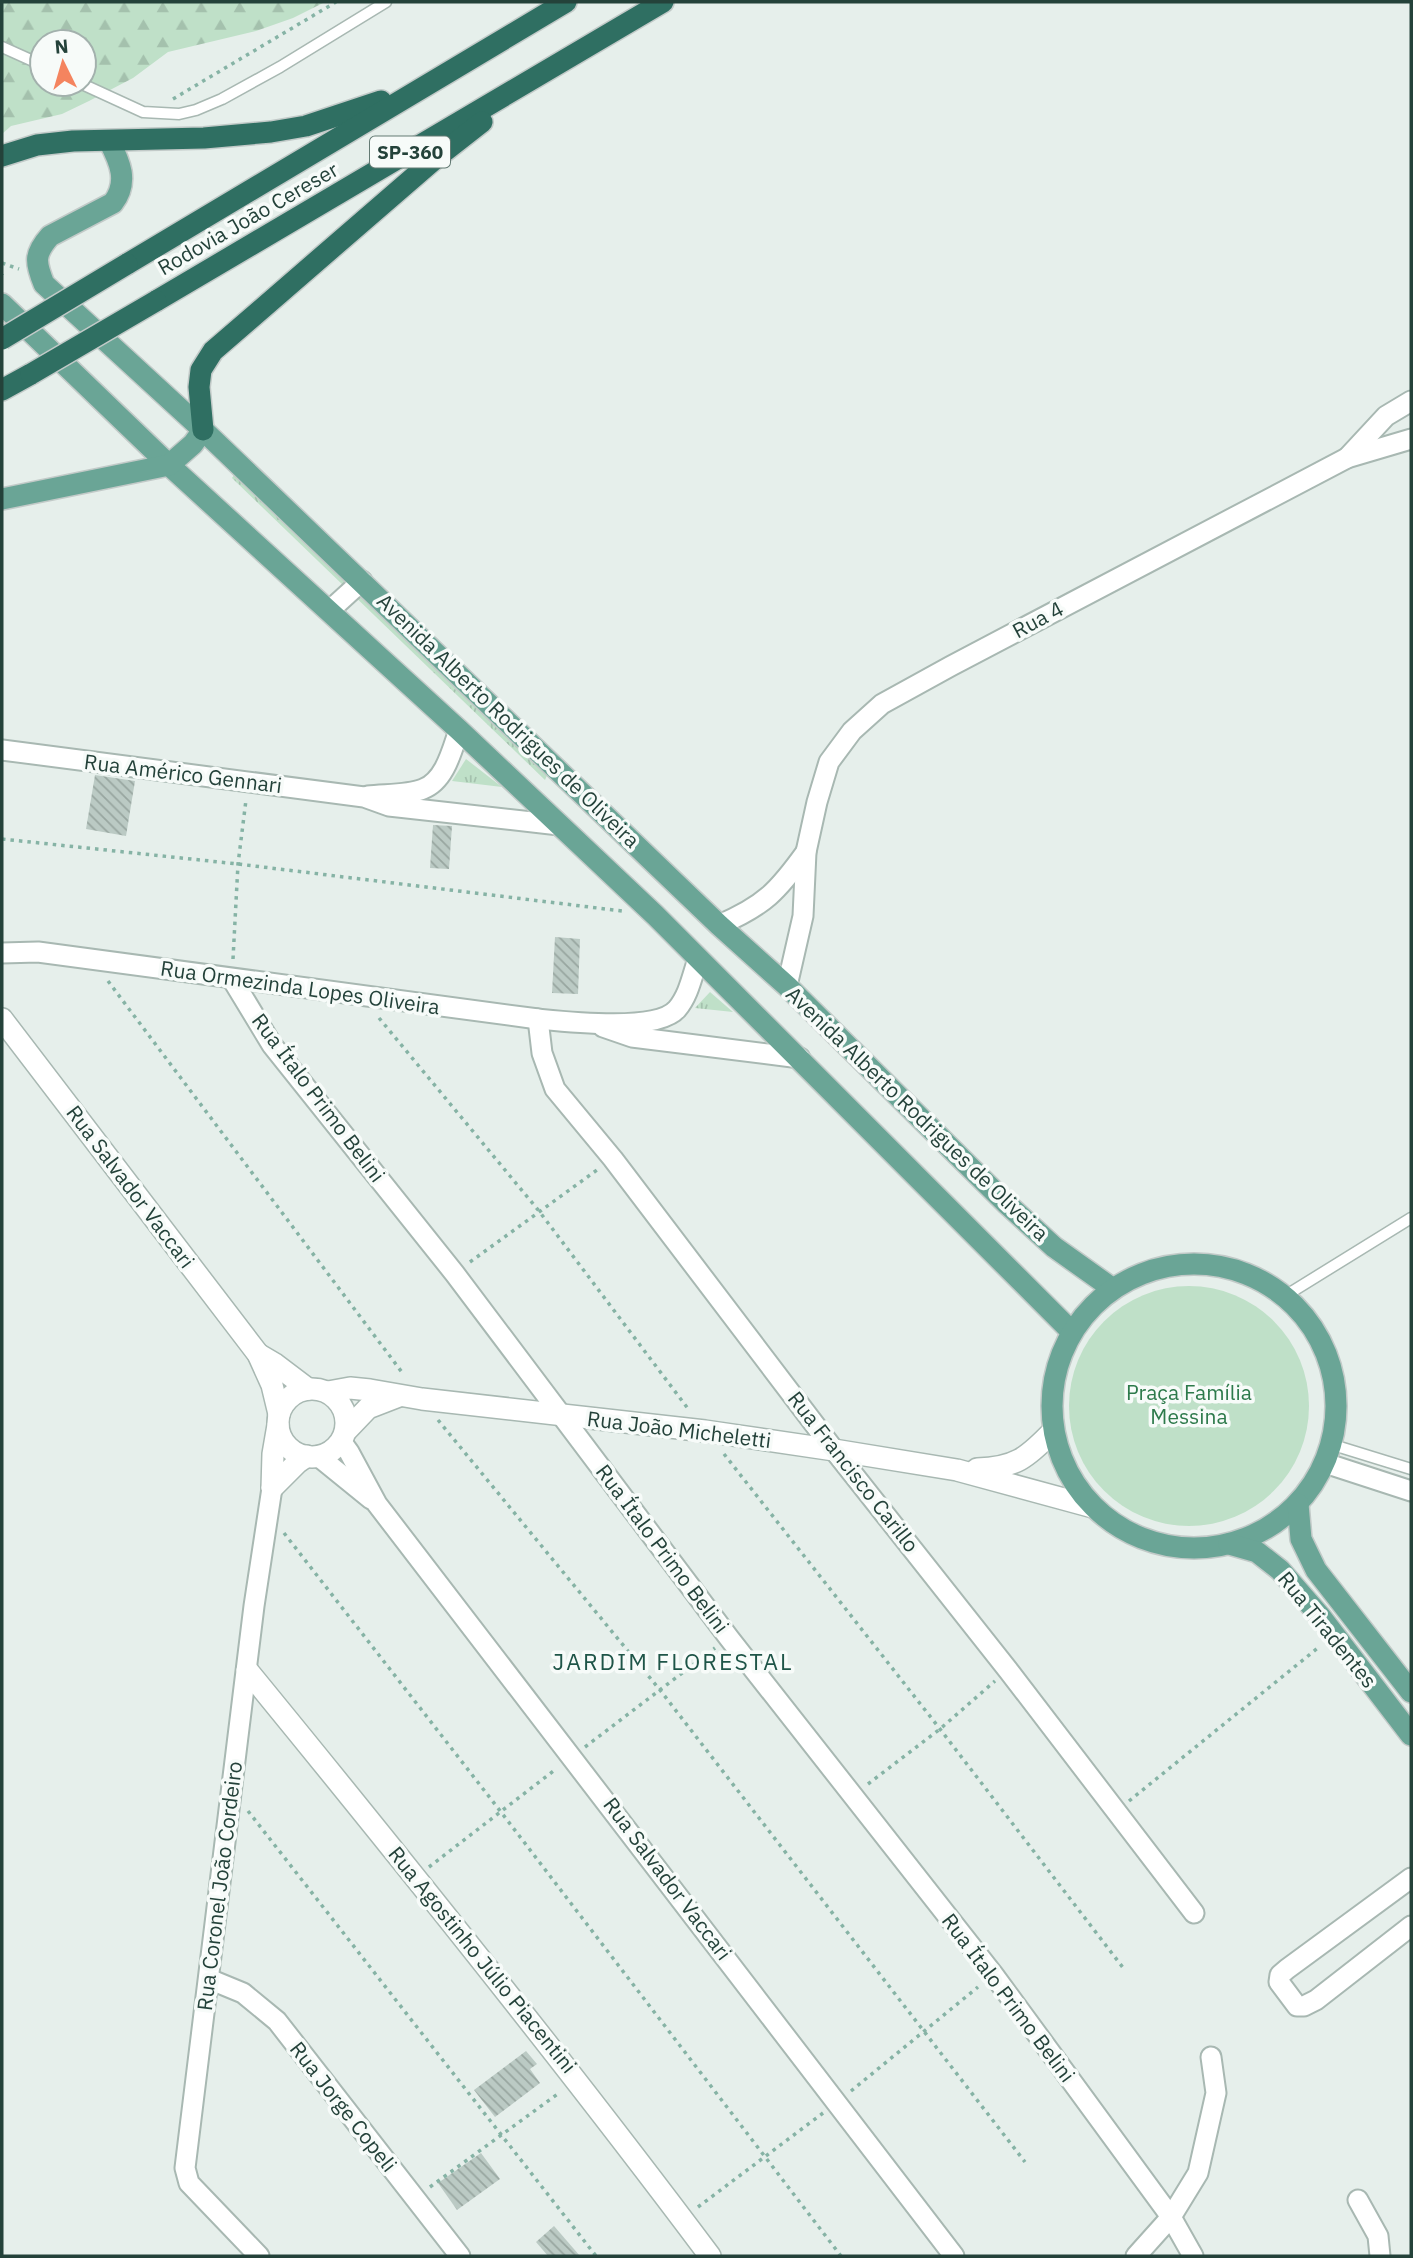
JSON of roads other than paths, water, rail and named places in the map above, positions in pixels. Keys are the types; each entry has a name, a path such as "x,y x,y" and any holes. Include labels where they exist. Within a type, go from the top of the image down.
{"highway":[{"name":"Rodovia João Cereser","path":"2,339 566,2"},
{"name":"Rodovia João Cereser","path":"2,390 663,2"},
{"path":"204,430 199,387 201,370 213,351 436,158 545,73"},
{"path":"2,156 37,145 204,138 306,126 429,83"}],"main road":[{"name":"Avenida Alberto Rodrigues de Oliveira","path":"109,141 122,172 120,194 113,203 50,236 43,244 37,256 37,268 44,284 204,430 719,925 787,986 1007,1204 1054,1247 1112,1289"},
{"name":"Avenida Alberto Rodrigues de Oliveira","path":"2,304 169,466 459,730 655,915 1072,1332"},
{"path":"2,499 169,466 204,430"},
{"path":"1200,1264 1245,1273 1285,1296 1315,1331 1334,1373 1336,1419 1328,1453 1313,1485 1298,1504 1266,1529 1228,1544 1192,1549 1156,1543 1122,1529 1093,1507 1067,1472 1053,1430 1051,1396 1058,1363 1072,1332 1083,1316 1112,1289 1154,1269 1200,1264"},
{"name":"Rua Tiradentes","path":"1298,1504 1301,1539 1316,1570 1411,1692"},
{"name":"Rua Tiradentes","path":"1228,1544 1257,1552 1280,1570 1411,1735"}],"street":[{"name":"Rua 4","path":"1347,458 1386,416 1411,401"},
{"name":"Rua 4","path":"787,986 803,916 806,852 817,802 830,762 852,731 882,704 1347,458 1411,439"},
{"path":"329,611 362,581"},
{"name":"Rua Américo Gennari","path":"364,797 423,790 436,782 451,754 459,730"},
{"name":"Rua Américo Gennari","path":"2,750 364,797 390,806 559,825"},
{"name":"Rua 4","path":"719,925 742,915 769,898 788,878 806,852"},
{"name":"Rua Ormezinda Lopes Oliveira","path":"2,953 38,953 538,1020 599,1025 662,1019 676,1011 687,995 698,958"},
{"name":"Rua Ítalo Primo Belini","path":"232,979 272,1045 455,1274 729,1638 993,1975 1171,2217 1193,2256"},
{"name":"Rua Salvador Vaccari","path":"2,1019 258,1354 272,1385 279,1419"},
{"name":"Rua Francisco Carillo","path":"538,1020 542,1054 555,1089 613,1159 834,1450 1008,1670 1194,1913"},
{"name":"Rua Ormezinda Lopes Oliveira","path":"599,1025 632,1037 800,1058"},
{"name":"Rua Salvador Vaccari","path":"258,1354 318,1391"},
{"name":"Rua João Micheletti","path":"318,1391 350,1388 562,1416 705,1431 834,1450 957,1470 1093,1507"},
{"path":"272,1488 297,1463 331,1451 343,1436 347,1420 344,1408 337,1399 318,1391 290,1397 279,1419 281,1436 287,1446 296,1453 312,1456"},
{"name":"Rua João Micheletti","path":"343,1436 368,1408 399,1396"},
{"name":"Rua Coronel João Cordeiro","path":"259,2256 189,2183 186,2168 279,1419"},
{"name":"Rua João Micheletti","path":"957,1470 1005,1467 1021,1460 1053,1430"},
{"name":"Rua Salvador Vaccari","path":"343,1436 377,1504 954,2256"},
{"path":"1328,1453 1411,1491"},
{"name":"Rua Salvador Vaccari","path":"312,1456 377,1504"},
{"name":"Rua Agostinho Júlio Piacentini","path":"247,1670 416,1876 577,2080 710,2256"},
{"path":"1411,1878 1287,1969 1280,1975 1279,1982 1297,2006 1304,2006 1411,1926"},
{"name":"Rua Jorge Copeli","path":"209,1979 243,1993 277,2021 460,2256"},
{"path":"1136,2256 1171,2217 1198,2173 1216,2093 1212,2057"},
{"path":"1358,2200 1378,2236 1380,2256"}],"lane":[{"path":"98,91 143,112 179,114 196,110 222,99 279,67 386,2"},
{"path":"2,47 28,59"},
{"path":"1285,1296 1411,1218"},
{"path":"1328,1453 1411,1469"}],"district":[{"name":"JARDIM FLORESTAL","path":"673,1662"}],"park label":[{"name":"Praça Família Messina","path":"1189,1405"}]}
